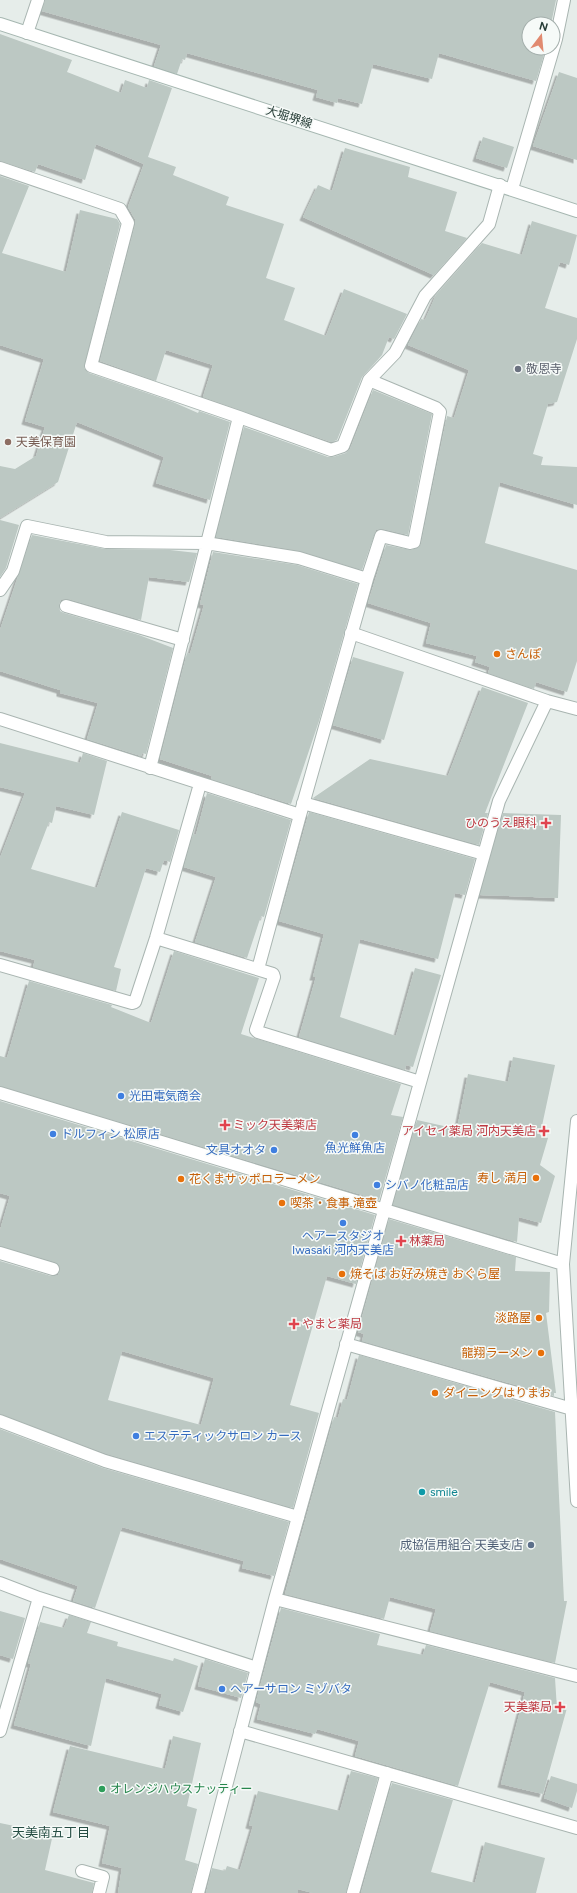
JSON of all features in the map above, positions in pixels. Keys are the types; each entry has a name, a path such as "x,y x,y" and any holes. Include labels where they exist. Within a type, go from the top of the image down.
{"street":[{"path":"27,33 38,0"},
{"path":"512,189 556,39 564,0"},
{"name":"大堀堺線","path":"0,24 577,211"},
{"path":"0,168 120,210 128,223 91,366 331,450 343,446 369,380 395,353 425,296 489,224 500,185"},
{"path":"258,969 351,634 381,536 410,543 414,542 440,412 436,408 369,380"},
{"path":"150,768 239,417"},
{"path":"0,590 13,571 27,526 106,542 206,543 299,558 367,579"},
{"path":"66,606 183,640"},
{"path":"351,634 547,701 577,709"},
{"path":"198,1893 275,1599 499,801 547,701"},
{"path":"0,719 300,815"},
{"path":"0,965 132,1002 136,999 156,938 200,784"},
{"path":"303,804 484,854"},
{"path":"156,938 273,974 274,977 256,1030 258,1032 420,1082"},
{"path":"0,1093 563,1264"},
{"path":"577,1121 563,1264 577,1501"},
{"path":"0,1253 53,1269"},
{"path":"346,1344 572,1409"},
{"path":"0,1421 105,1461 298,1517"},
{"path":"0,1583 39,1598 257,1668"},
{"path":"0,1731 39,1598"},
{"path":"275,1599 577,1676"},
{"path":"240,1731 577,1828"},
{"path":"353,1893 387,1773"},
{"path":"82,1871 103,1877 99,1893"}],"building":[{"path":"45,0 556,0 553,16 521,16 521,56 544,56 536,81 439,53 432,79 373,64 362,104 338,98 337,103 316,97 318,90 187,53 185,60 182,59 177,74 154,66 161,45 42,11"},
{"path":"0,34 72,60 67,72 121,93 125,80 147,88 149,80 172,88 148,157 176,167 173,175 229,197 226,205 284,224 266,278 295,288 284,320 326,336 344,289 407,314 394,339 389,337 382,355 362,377 337,440 331,442 203,397 213,365 166,350 156,381 100,361 135,225 135,219 128,207 144,164 96,144 85,180 38,164 35,172 0,161"},
{"path":"559,72 577,78 577,160 533,146"},
{"path":"483,137 514,147 507,168 476,158"},
{"path":"345,148 410,167 408,177 457,192 445,231 467,238 434,275 303,217 318,185 332,191"},
{"path":"0,176 29,186 2,253 66,272 80,210 117,219 120,224 84,368 89,373 173,402 198,413 199,411 230,422 210,500 156,483 164,457 77,422 58,482 0,518 0,466 15,469 36,456 45,427 25,421 44,359 0,345"},
{"path":"532,221 577,235 569,265 560,262 545,308 577,318 577,339 557,402 548,404 533,454 543,457 541,465 577,467 577,505 500,482 485,543 577,570 577,661 567,692 536,682 534,689 488,673 490,667 475,662 477,656 426,643 431,623 368,603 386,545 411,550 419,547 421,544 447,416 454,418 469,370 408,345 421,319 425,320 436,295 482,243 522,255"},
{"path":"373,390 432,414 408,535 383,529 376,530 362,570 300,551 216,537 244,427 328,457 333,457 346,453 350,449"},
{"path":"0,520 19,525 6,568 0,577"},
{"path":"32,535 105,549 170,550 197,553 189,582 149,577 141,620 68,599 61,600 59,604 60,611 64,613 139,635 173,648 146,754 142,753 141,756 87,739 98,703 60,693 60,690 0,671 0,630"},
{"path":"213,552 297,565 358,584 319,721 291,804 211,779 212,776 160,759 187,653 190,654 204,605 200,604"},
{"path":"353,657 404,672 384,740 333,725"},
{"path":"482,687 528,703 485,813 488,813 479,845 313,798 370,759 448,776"},
{"path":"0,743 80,763 83,753 107,761 94,815 56,806 52,823 49,822 31,869 97,888 122,812 179,830 170,862 164,860 160,872 146,868 114,967 121,969 116,991 33,967 35,960 0,951 0,858 25,793 0,787"},
{"path":"207,793 291,820 264,917 261,916 247,958 195,942 216,877 184,867 193,834 196,835"},
{"path":"309,812 475,859 465,895 455,893 438,959 360,939 340,1017 396,1036 415,968 441,975 413,1067 406,1065 405,1070 299,1037 316,977 313,977 324,934 279,921"},
{"path":"503,813 561,815 558,898 480,895"},
{"path":"174,951 259,978 241,1034 401,1084 391,1115 403,1117 379,1200 0,1086 0,1056 7,1058 29,981 112,1005 111,1007 151,1023"},
{"path":"513,1057 555,1065 540,1135 548,1138 540,1165 555,1176 541,1223 519,1217 517,1242 393,1205 417,1120 457,1129 468,1074 508,1082"},
{"path":"0,1101 375,1215 356,1284 327,1276 290,1405 319,1413 293,1508 107,1454 0,1414 0,1261 51,1276 58,1275 60,1268 55,1262 0,1246 0,1230 10,1196 0,1193","holes":["122,1351 214,1378 201,1425 108,1400"]},
{"path":"389,1219 516,1257 515,1271 550,1272 549,1312 546,1313 556,1393 554,1393 554,1396 362,1341 364,1334 358,1332"},
{"path":"359,1355 555,1412 564,1601 567,1601 555,1663 430,1631 436,1609 390,1597 384,1619 285,1594 334,1417 338,1418 343,1399 347,1400"},
{"path":"0,1429 103,1468 289,1522 274,1576 242,1568 244,1561 122,1527 95,1608 73,1601 78,1586 0,1559"},
{"path":"281,1608 380,1634 377,1645 423,1655 426,1645 555,1678 557,1709 567,1708 543,1794 501,1784 525,1692 490,1682 458,1786 355,1756 359,1741 317,1729 315,1734 257,1719 261,1704 256,1702"},
{"path":"0,1611 25,1618 13,1659 0,1655"},
{"path":"69,1615 91,1622 87,1633 118,1642 117,1646 173,1661 174,1658 198,1666 183,1712 159,1705 162,1694 106,1678 91,1746 14,1725 31,1664 28,1663 40,1622 64,1628"},
{"path":"205,1659 248,1673 241,1698 198,1686"},
{"path":"173,1736 201,1743 187,1806 197,1809 185,1860 198,1864 191,1893 118,1893 122,1868 102,1863 110,1826 53,1812 70,1746 165,1769"},
{"path":"351,1771 378,1778 346,1893 313,1893 298,1889 298,1893 206,1893 212,1868 225,1871 227,1866 240,1870 253,1826 249,1825 258,1791 340,1811"},
{"path":"551,1776 577,1784 577,1791 572,1808 544,1798"},
{"path":"392,1783 453,1800 431,1872 475,1883 485,1842 545,1858 536,1893 361,1893"},
{"path":"0,1823 53,1834 45,1870 94,1883 92,1893 0,1893"}],"place":[{"name":"敬恩寺","path":"518,369"},
{"name":"天美保育園","path":"8,442"},
{"name":"さんぽ","path":"497,654"},
{"name":"ひのうえ眼科","path":"546,823"},
{"name":"光田電気商会","path":"121,1096"},
{"name":"ミック天美薬店","path":"225,1125"},
{"name":"アイセイ薬局 河内天美店","path":"544,1131"},
{"name":"ドルフィン 松原店","path":"53,1134"},
{"name":"魚光鮮魚店","path":"355,1135"},
{"name":"文具オオタ","path":"274,1150"},
{"name":"寿し 満月","path":"536,1178"},
{"name":"花くまサッポロラーメン","path":"181,1179"},
{"name":"シバノ化粧品店","path":"377,1185"},
{"name":"喫茶・食事 滝壺","path":"282,1203"},
{"name":"ヘアースタジオ Iwasaki 河内天美店","path":"343,1223"},
{"name":"林薬局","path":"401,1241"},
{"name":"焼そば お好み焼き おぐら屋","path":"342,1274"},
{"name":"淡路屋","path":"539,1318"},
{"name":"やまと薬局","path":"294,1324"},
{"name":"龍翔ラーメン","path":"541,1353"},
{"name":"ダイニングはりまお","path":"435,1393"},
{"name":"エステティックサロン カース","path":"136,1436"},
{"name":"smile","path":"422,1492"},
{"name":"成協信用組合 天美支店","path":"531,1545"},
{"name":"ヘアーサロン ミゾバタ","path":"222,1689"},
{"name":"天美薬局","path":"560,1707"},
{"name":"オレンジハウスナッティー","path":"102,1789"}],"district":[{"name":"天美南五丁目","path":"51,1832"}]}
